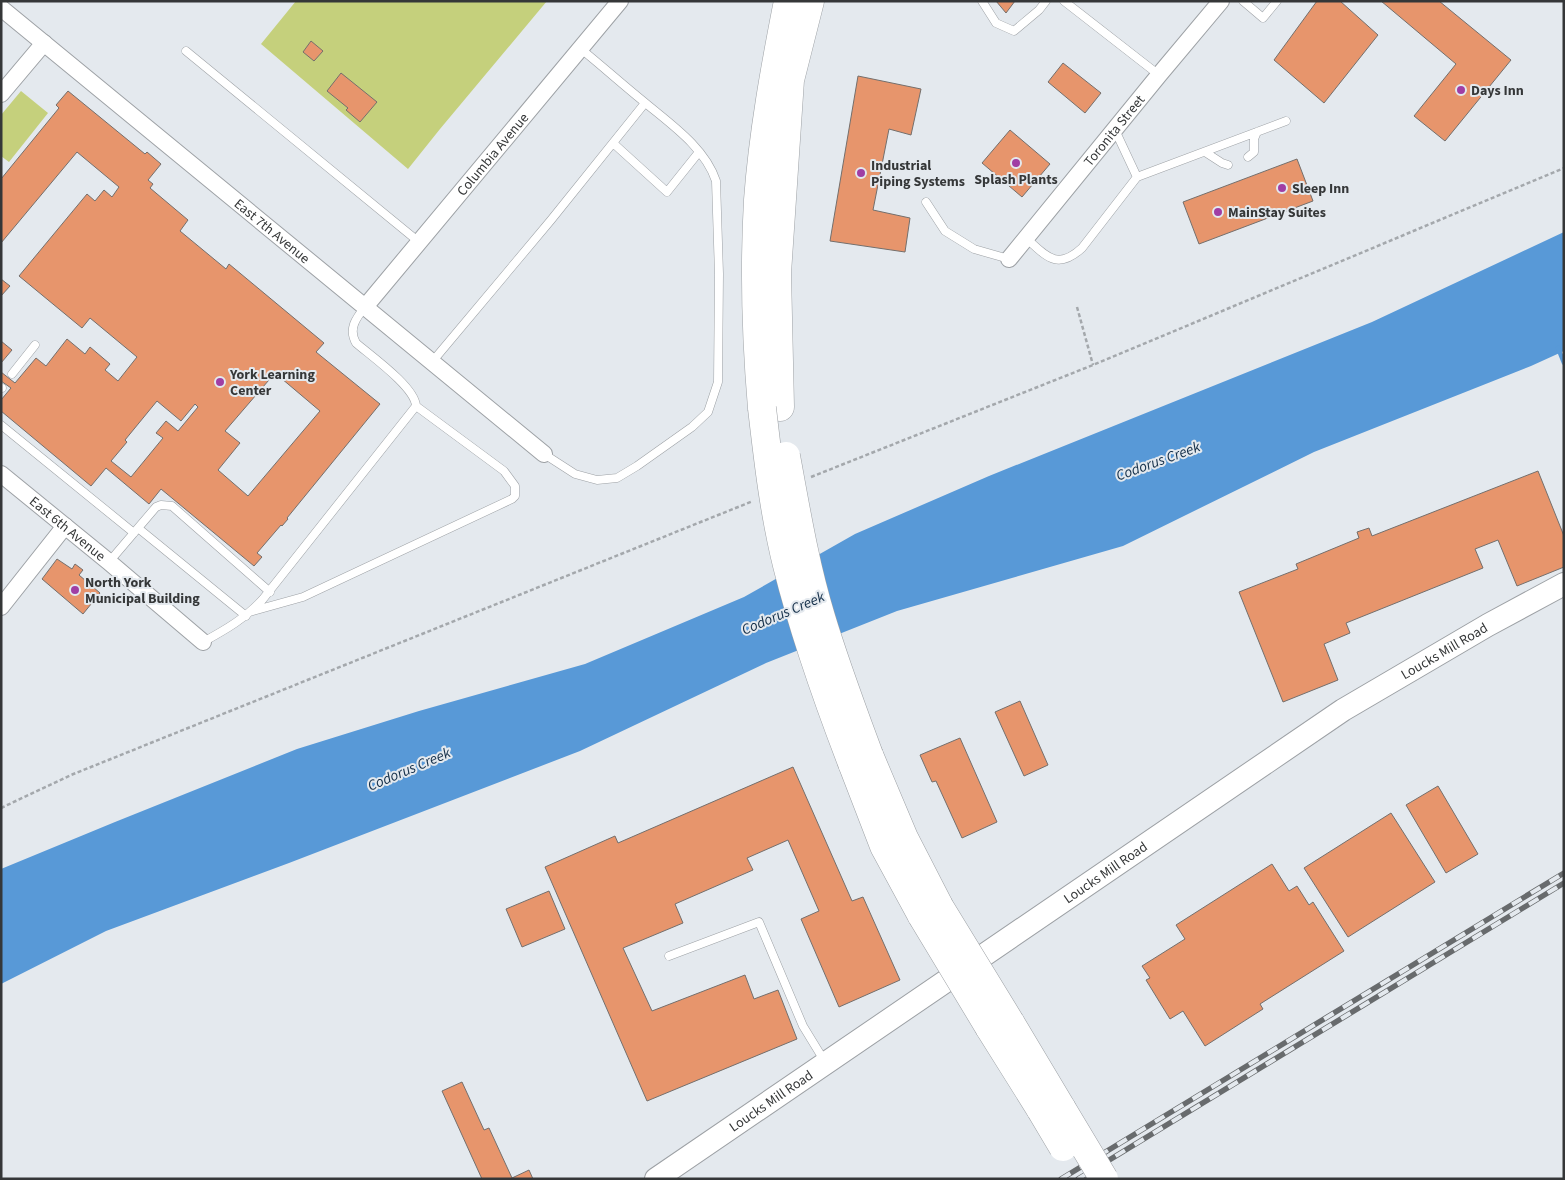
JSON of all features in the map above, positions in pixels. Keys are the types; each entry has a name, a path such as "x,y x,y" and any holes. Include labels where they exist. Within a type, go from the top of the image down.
{"highway":[{"path":"771,407 757,346 758,198 769,104 788,1"},
{"path":"810,1 790,80 777,274 768,462 786,563 816,668 860,759 884,846 931,911 1051,1110 1104,1179"},
{"path":"1051,1110 1082,1179"}],"street":[{"name":"Columbia Avenue","path":"365,306 620,1"},
{"name":"Toronita Street","path":"1008,259 1221,1"},
{"name":"East 7th Avenue","path":"1,8 544,454"},
{"path":"1,94 44,43"},
{"name":"East 6th Avenue","path":"1,474 203,642"},
{"path":"1,607 65,526"},
{"name":"Loucks Mill Road","path":"656,1179 1342,710 1488,625 1564,584"}],"lane":[{"path":"982,1 996,23 1014,30 1039,10 1046,1"},
{"path":"1064,1 1158,75"},
{"path":"1243,1 1263,18 1277,1"},
{"path":"544,454 576,474 597,480 617,478 692,427 708,412 718,382 719,274 716,180 713,171 699,152 681,133 581,49"},
{"path":"186,51 419,242"},
{"path":"432,362 551,220 645,103"},
{"path":"1026,238 1050,258 1060,260 1073,256 1082,248 1137,177 1286,122"},
{"path":"1115,130 1137,177"},
{"path":"1248,157 1254,152 1254,139 1257,132"},
{"path":"613,143 668,192 699,152"},
{"path":"1205,152 1228,165"},
{"path":"926,202 945,231 974,248 1008,259"},
{"path":"249,614 270,592 416,406 415,398 409,388 356,343 353,338 354,321 365,306"},
{"path":"12,374 35,345"},
{"path":"203,642 249,614 303,597 515,496 515,486 504,471 416,406"},
{"path":"1,426 249,614"},
{"path":"109,562 156,507 161,505 172,506 270,592"},
{"path":"669,956 759,922 803,1026 825,1062"}],"path":[{"path":"1077,307 1093,365"}],"green space":[{"path":"296,1 547,1 408,169 261,44"},
{"path":"21,91 48,113 9,162 1,156 1,115"}],"water":[{"name":"Codorus Creek","path":"1564,232 1564,351 1531,366 1314,452 1123,546 897,611 766,663 580,751 106,931 1,984 1,869 297,749 419,711 585,664 744,597 855,534 989,476 1372,322"}],"building":[{"path":"996,1 1015,1 1006,13"},
{"path":"1317,1 1340,1 1378,35 1324,103 1274,60"},
{"name":"Days Inn","path":"1381,1 1439,1 1511,60 1445,141 1414,116 1456,64"},
{"path":"311,41 323,51 314,61 303,52"},
{"path":"1063,63 1101,93 1085,113 1048,82"},
{"path":"341,73 377,102 360,122 346,110 348,108 327,91"},
{"name":"Industrial Piping Systems","path":"858,76 921,89 911,135 889,129 873,210 910,218 905,252 830,241"},
{"path":"68,91 145,154 147,152 161,164 148,180 153,184 150,188 188,220 180,231 226,269 229,264 324,343 316,352 380,404 288,519 257,553 262,557 254,566 161,489 149,504 106,468 91,486 1,411 1,400 11,388 1,381 1,372 15,383 36,358 46,366 67,339 85,354 90,347 110,364 105,370 118,381 137,357 90,318 82,328 19,276 87,194 95,201 104,190 112,197 119,187 77,152 1,243 1,179 59,108 56,105","holes":["275,373 320,411 248,496 218,470 240,443 225,431","157,401 181,421 195,404 198,407 178,431 166,421 156,433 163,438 131,477 111,461 127,442 125,440"]},
{"name":"Splash Plants","path":"1010,130 1050,164 1022,197 982,163"},
{"path":"1297,159 1313,201 1199,244 1183,202"},
{"path":"1,279 10,286 1,296"},
{"path":"1,341 12,350 1,363"},
{"path":"1538,471 1564,536 1564,567 1517,586 1498,540 1475,549 1483,568 1346,623 1350,633 1324,644 1338,680 1283,702 1239,592 1298,569 1296,564 1359,538 1357,532 1369,528 1372,536"},
{"name":"North York Municipal Building","path":"57,559 72,569 75,564 83,570 79,575 100,593 83,614 42,579"},
{"path":"1020,701 1048,765 1024,776 995,712"},
{"path":"960,738 997,822 962,838 936,781 932,782 920,755"},
{"path":"793,767 852,901 863,897 900,980 839,1007 801,919 819,911 788,840 747,858 753,870 675,904 683,923 623,948 652,1011 745,975 754,999 778,990 797,1039 647,1101 545,867 615,836 618,843"},
{"path":"1438,786 1478,854 1446,873 1406,805"},
{"path":"1391,813 1435,882 1348,937 1304,868"},
{"path":"1272,864 1289,891 1297,886 1309,905 1313,902 1344,951 1260,1004 1263,1009 1205,1046 1183,1011 1170,1019 1146,980 1150,978 1142,966 1185,939 1176,925"},
{"path":"549,891 565,929 522,947 506,909"},
{"path":"462,1082 484,1130 489,1128 512,1178 529,1170 533,1179 482,1179 442,1091"}],"waterway":[{"path":"1558,348 1564,363"}],"railway":[{"path":"1061,1179 1564,873"},
{"path":"1078,1179 1564,883"}],"place":[{"name":"Days Inn","path":"1461,90"},
{"name":"Splash Plants","path":"1016,163"},
{"name":"Industrial Piping Systems","path":"861,173"},
{"name":"Sleep Inn","path":"1282,188"},
{"name":"MainStay Suites","path":"1218,212"},
{"name":"York Learning Center","path":"220,382"},
{"name":"North York Municipal Building","path":"75,590"}]}
